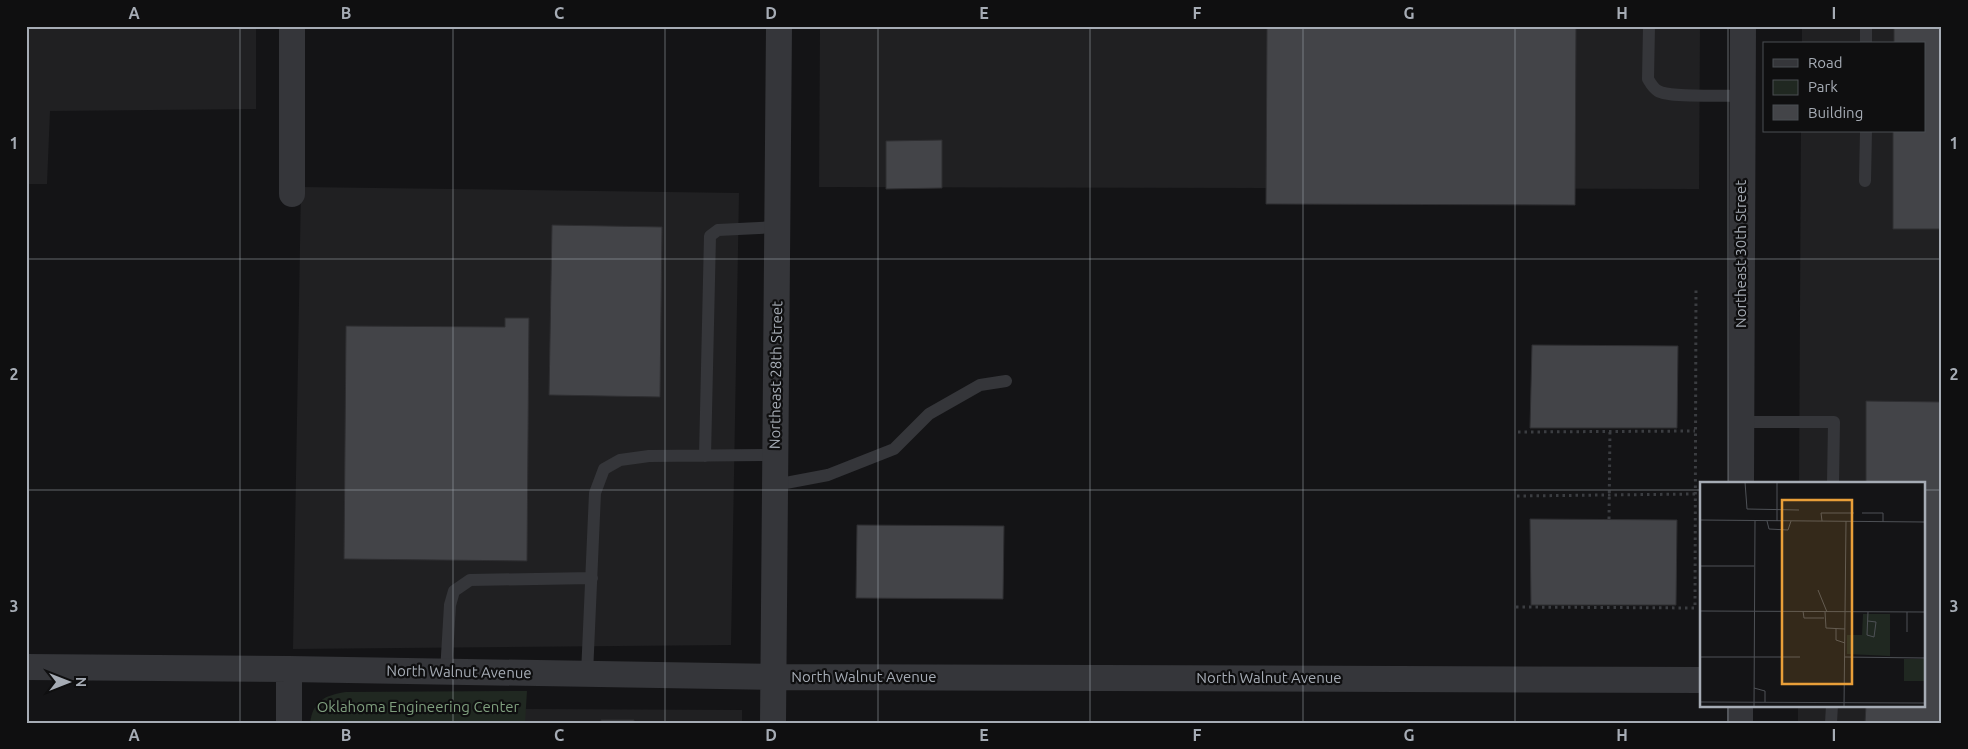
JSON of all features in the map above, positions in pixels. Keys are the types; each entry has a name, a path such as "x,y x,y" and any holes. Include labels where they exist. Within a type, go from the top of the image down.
{"street":[{"path":"292,26 292,194"},
{"name":"Northeast 28th Street","path":"773,723 779,26"},
{"name":"Northeast 30th Street","path":"1741,482 1743,26"},
{"name":"North Walnut Avenue","path":"26,667 289,669 773,677 1700,680"},
{"path":"289,669 289,723"},
{"path":"1740,706 1740,723"}],"lane":[{"path":"1649,26 1648,78 1652,86 1660,92 1675,94 1742,96"},
{"path":"1866,26 1866,42"},
{"path":"1865,180 1866,132"},
{"path":"705,456 710,236 718,230 778,227"},
{"path":"775,485 828,475 894,449 930,414 980,385 1006,380"},
{"path":"1741,422 1834,422 1833,482"},
{"path":"587,674 595,493 604,470 620,460 632,458 776,455"},
{"path":"446,672 450,605 454,591 470,580 592,578"},
{"path":"1831,723 1832,706"}],"path":[{"path":"1516,607 1695,608 1696,287"},
{"path":"1518,432 1610,429 1695,431"},
{"path":"1609,519 1610,429"},
{"path":"1517,496 1695,494"}],"shaded area":[{"path":"26,26 256,26 256,109 50,111 47,184 26,184"},
{"path":"820,26 1700,26 1699,189 819,187"},
{"path":"1802,26 1942,26 1942,723 1798,723 1798,706 1926,706 1926,482 1799,482 1801,132 1926,132 1926,42 1802,42"},
{"path":"301,187 739,193 731,645 293,649"},
{"path":"524,709 742,710 742,723 525,723"}],"green space":[{"name":"Oklahoma Engineering Center","path":"527,691 525,723 310,723 317,704 327,697 346,692"}],"building":[{"path":"1267,26 1576,26 1575,205 1266,204"},
{"path":"1894,26 1942,26 1942,229 1893,229 1893,132 1926,132 1926,42 1894,42"},
{"path":"942,140 942,188 886,189 886,141"},
{"path":"552,225 662,227 660,397 549,395"},
{"path":"505,318 529,318 527,561 344,559 346,326 505,327"},
{"path":"1532,345 1678,346 1677,428 1530,428"},
{"path":"1866,401 1942,402 1942,723 1865,723 1866,706 1926,706 1926,482 1866,482"},
{"path":"1530,519 1677,520 1676,605 1531,605"},
{"path":"857,525 1004,526 1003,599 856,598"},
{"path":"601,720 634,720 634,723 601,723"}]}
